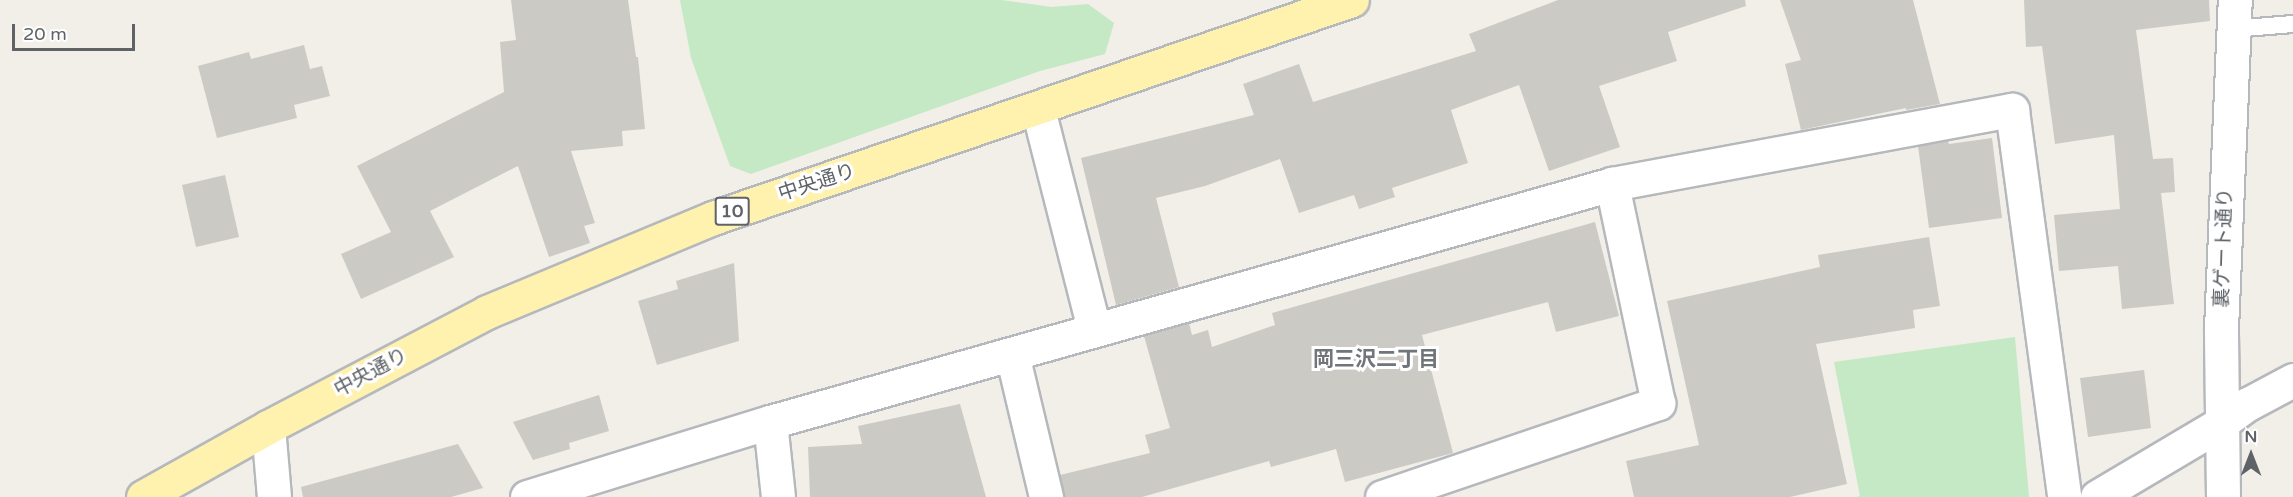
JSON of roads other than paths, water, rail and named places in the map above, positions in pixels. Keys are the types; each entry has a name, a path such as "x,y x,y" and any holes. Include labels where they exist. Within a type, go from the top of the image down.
{"main road":[{"name":"中央通り","path":"143,497 268,427 487,312 713,218 1352,0"}],"street":[{"name":"裏ゲート通り","path":"2223,497 2220,424 2221,329 2234,15"},
{"path":"1038,109 1094,329"},
{"path":"527,497 770,422 1612,184 2012,110 2064,497"},
{"path":"1382,497 1658,403 1612,184"},
{"path":"1012,354 1046,497"},
{"path":"2097,497 2220,424 2248,404 2293,380"},
{"path":"770,422 778,497"},
{"path":"268,427 274,497"}],"lane":[{"path":"2234,15 2293,24"}],"district":[{"name":"岡三沢二丁目","path":"1376,360"}]}
